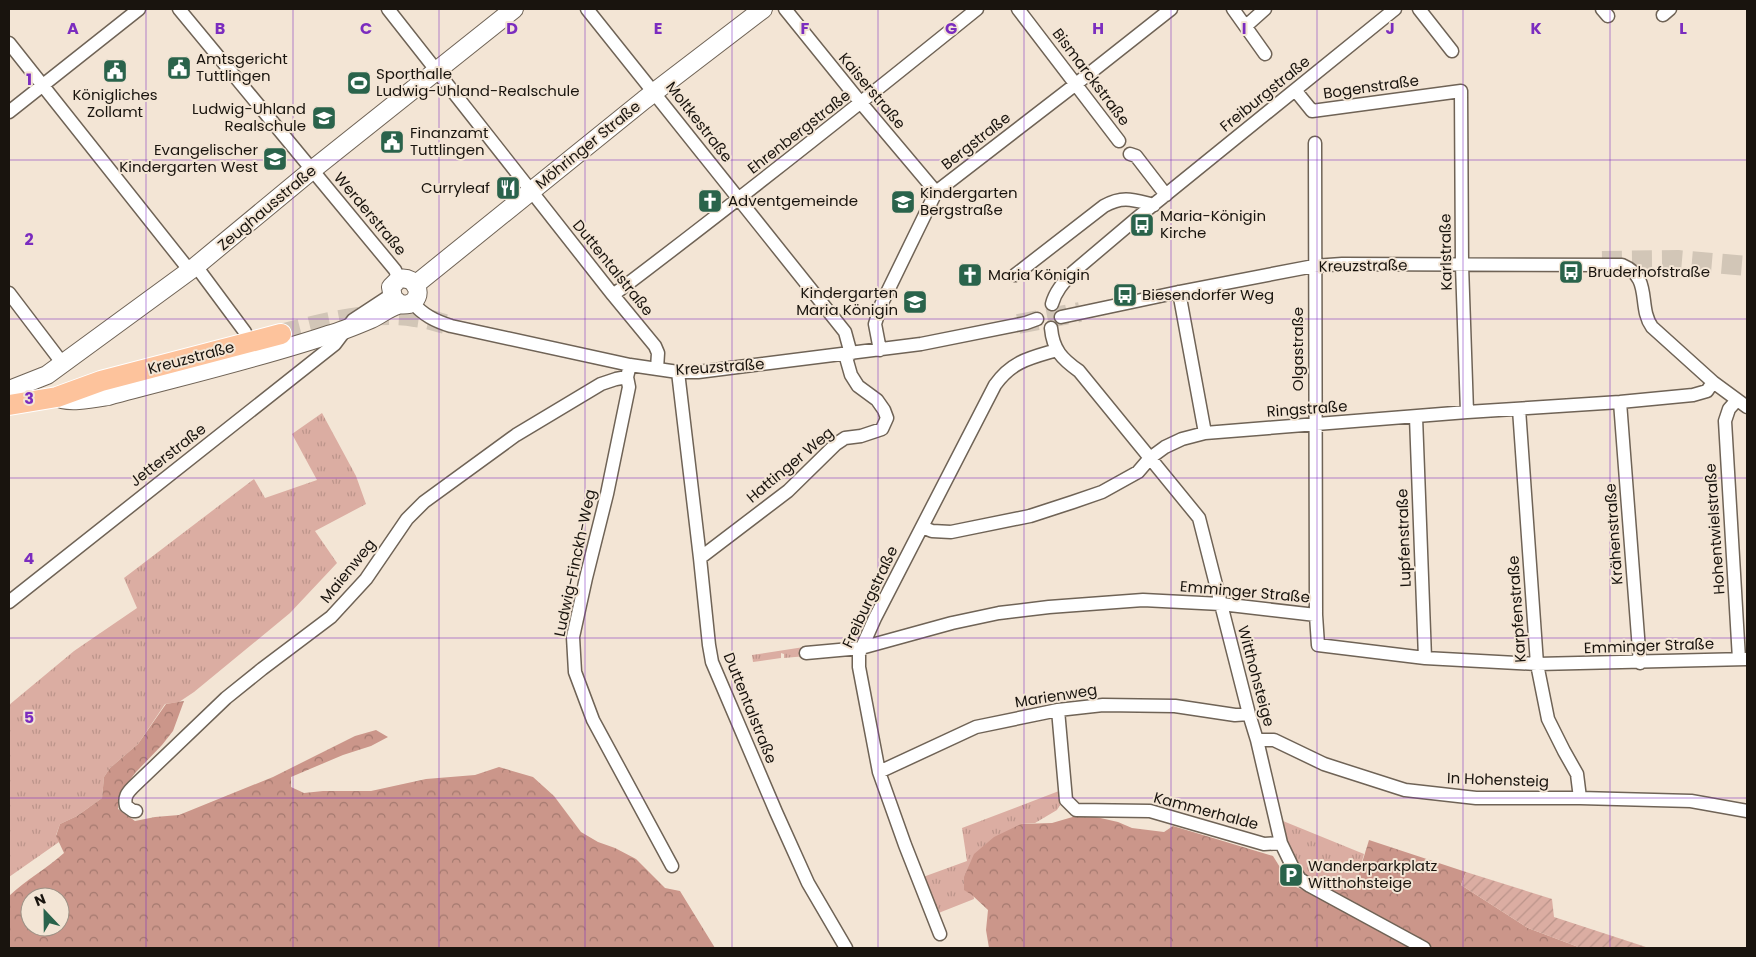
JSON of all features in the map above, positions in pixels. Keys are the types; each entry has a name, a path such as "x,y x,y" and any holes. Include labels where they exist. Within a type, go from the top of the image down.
{"main road":[{"name":"Kreuzstraße","path":"9,405 57,397 100,381 281,334"},
{"name":"Kreuzstraße","path":"9,391 100,381"}],"street":[{"path":"9,112 138,9"},
{"name":"Werderstraße","path":"179,9 395,270 403,293"},
{"name":"Duttentalstraße","path":"388,9 654,346 658,352 657,369"},
{"name":"Zeughausstraße","path":"9,391 47,375 193,268 312,170 514,9"},
{"name":"Moltkestraße","path":"587,9 845,332 848,354"},
{"name":"Möhringer Straße","path":"57,397 62,400 108,396 285,348 344,330 372,318 655,93 764,9"},
{"name":"Kaiserstraße","path":"785,9 861,104 936,192"},
{"name":"Ehrenbergstraße","path":"613,295 861,104 977,9"},
{"name":"Bismarckstraße","path":"1018,9 1120,141"},
{"name":"Bergstraße","path":"880,350 875,324 881,306 936,192 1171,9"},
{"path":"1233,9 1265,54"},
{"path":"1246,26 1265,9"},
{"name":"Freiburgstraße","path":"1052,304 1058,290 1072,273 1396,9"},
{"path":"1419,9 1452,51"},
{"path":"9,43 245,332"},
{"name":"Bogenstraße","path":"1295,90 1312,111 1461,91"},
{"name":"Karlstraße","path":"1461,91 1462,266 1468,412"},
{"name":"Olgastraße","path":"1315,143 1314,424 1316,615"},
{"path":"1130,154 1136,156 1166,195"},
{"path":"1015,275 1114,200 1126,198 1154,205"},
{"name":"Kreuzstraße","path":"1061,316 1314,266 1342,264 1462,266 1612,265 1628,268 1637,275 1641,283 1647,321 1652,328 1713,382"},
{"path":"1178,292 1205,433"},
{"path":"9,293 63,364"},
{"name":"Kreuzstraße","path":"403,293 418,309 431,319 451,326 629,371 657,369 698,372 880,350 921,344 1038,319"},
{"path":"1052,304 1058,308 1061,316 1057,326 1051,328 1041,325 1037,315 1040,308 1052,304"},
{"name":"Witthohsteige","path":"1051,328 1057,350 1065,362 1079,371 1199,518 1281,843 1294,870 1300,879 1310,886 1424,948"},
{"name":"Jetterstraße","path":"9,602 334,344 344,330"},
{"name":"Freiburgstraße","path":"940,934 904,845 879,772 859,667 859,654 922,527 1002,375 1018,363 1057,350"},
{"name":"Hattinger Weg","path":"700,558 788,491 836,444 846,438 861,436 882,429 886,418 884,410 877,400 858,386 852,375 848,354"},
{"name":"Maienweg","path":"136,811 126,806 127,793 226,698 331,617 366,579 407,519 424,502 516,435 601,384 629,371"},
{"name":"Ludwig-Finckh-Weg","path":"629,371 629,387 607,494 573,637 575,672 593,720 672,866"},
{"name":"Duttentalstraße","path":"678,372 709,646 714,666 808,883 846,948"},
{"path":"1713,382 1742,403"},
{"name":"Ringstraße","path":"922,527 932,531 951,532 1030,516 1102,492 1138,472 1150,458 1165,447 1182,439 1205,433 1693,395 1707,391 1713,382"},
{"name":"Krähenstraße","path":"1620,402 1640,663"},
{"name":"Hohentwielstraße","path":"1742,403 1729,409 1725,421 1743,659"},
{"name":"Karpfenstraße","path":"1519,409 1537,664 1548,719 1577,774 1580,798"},
{"name":"Lupfenstraße","path":"1416,417 1425,658"},
{"name":"Emminger Straße","path":"806,652 861,648 952,623 999,614 1049,607 1143,600 1221,604 1316,615 1318,645 1425,658 1537,664 1743,659"},
{"name":"Marienweg","path":"879,772 976,727 1058,710 1103,704 1174,706 1235,715 1249,714"},
{"name":"Kammerhalde","path":"1058,710 1066,800 1076,810 1150,811 1264,844 1281,843"},
{"name":"In Hohensteig","path":"1256,740 1274,740 1324,764 1405,790 1476,798 1691,801 1747,811"}],"green space":[{"path":"322,413 356,476 366,504 315,531 337,563 290,613 194,692 179,702 165,704 138,744 110,768 104,777 102,798 77,816 60,824 56,835 59,842 9,877 9,705 74,651 137,608 124,578 254,479 265,498 317,480 292,434"},
{"path":"804,647 806,656 784,658 784,654 781,653 781,658 753,662 752,655"},
{"path":"184,701 173,731 120,793 118,809 135,821 179,815 273,777 355,736 376,730 388,737 371,746 343,755 291,777 291,787 304,793 371,791 426,779 475,775 499,767 533,777 554,796 581,832 636,859 665,888 680,891 715,948 9,948 9,896 22,885 64,853 56,836 60,824 77,816 102,798 104,777 110,768 138,744 166,704"},
{"path":"1059,791 1063,800 1057,810 1035,823 1021,824 971,877 974,899 936,914 923,877 967,861 962,828"},
{"path":"1076,816 1096,817 1118,822 1132,828 1164,832 1173,826 1273,856 1291,885 1306,891 1328,880 1339,885 1351,886 1358,876 1369,840 1466,872 1461,885 1528,928 1581,948 989,948 986,930 988,910 964,890 964,877 974,854 994,837 1021,824 1052,823"},
{"path":"1283,821 1364,854 1358,876 1351,886 1339,885 1328,880 1319,884 1301,872 1287,839"},
{"path":"1466,872 1552,899 1554,917 1649,948 1581,948 1528,928 1461,885"}],"tunnel":[{"path":"1602,261 1678,260 1747,266"},
{"path":"1018,324 1080,312"},
{"path":"281,334 364,316 398,315 419,317 445,324"}],"place":[{"name":"Amtsgericht Tuttlingen","path":"179,68"},
{"name":"Königliches Zollamt","path":"115,71"},
{"name":"Sporthalle Ludwig-Uhland-Realschule","path":"359,83"},
{"name":"Ludwig-Uhland Realschule","path":"324,118"},
{"name":"Finanzamt Tuttlingen","path":"392,142"},
{"name":"Evangelischer Kindergarten West","path":"275,159"},
{"name":"Curryleaf","path":"508,188"},
{"name":"Adventgemeinde","path":"710,201"},
{"name":"Kindergarten Bergstraße","path":"903,202"},
{"name":"Maria-Königin Kirche","path":"1142,225"},
{"name":"Bruderhofstraße","path":"1571,272"},
{"name":"Maria Königin","path":"970,275"},
{"name":"Biesendorfer Weg","path":"1125,295"},
{"name":"Kindergarten Maria Königin","path":"915,302"},
{"name":"Wanderparkplatz Witthohsteige","path":"1291,875"}]}
